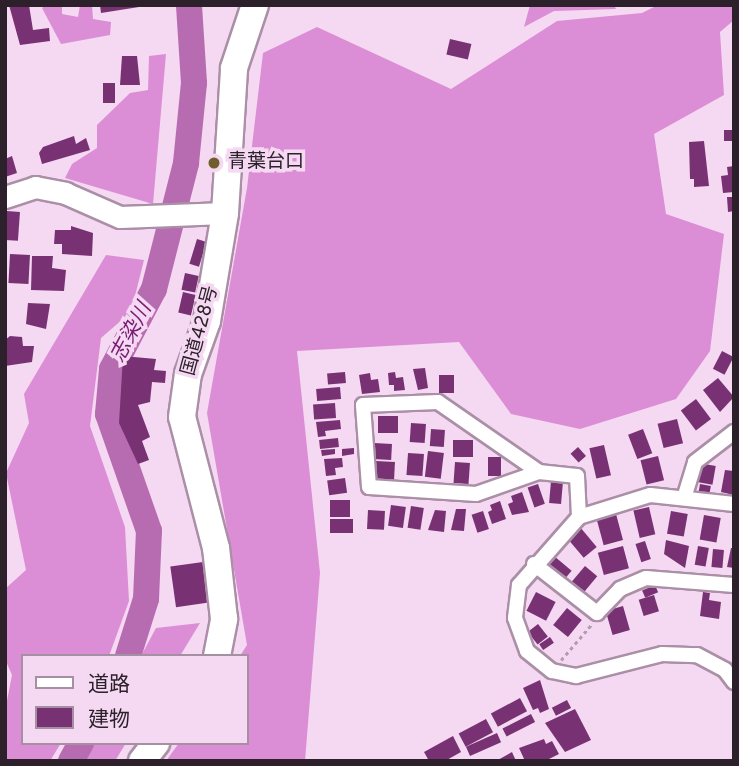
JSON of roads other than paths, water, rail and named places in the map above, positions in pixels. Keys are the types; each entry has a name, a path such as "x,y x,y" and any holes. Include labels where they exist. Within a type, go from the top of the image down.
{"highway":[{"name":"国道428号","path":"216,654 225,619 216,548 182,417 188,374 208,321 225,213 234,68 255,5"},
{"path":"142,761 154,745"}],"street":[{"path":"5,197 35,187 65,194 120,217 225,213"},
{"path":"539,472 438,402 363,405 369,487 476,494 539,472 577,476 579,517"},
{"path":"685,495 695,462 734,432"},
{"path":"734,504 685,495 650,495 579,517 534,564 519,585 515,618 527,651 552,671 576,676 662,654 697,655 725,670 734,682"},
{"path":"534,564 597,614 620,589 646,578 734,585"}],"waterway":[{"name":"志染川","path":"129,654 146,599 149,531 108,414 112,369 154,289 186,163 194,83 189,5"},
{"name":"志染川","path":"71,761 80,745"}],"place":[{"name":"青葉台口","path":"214,163"}]}
